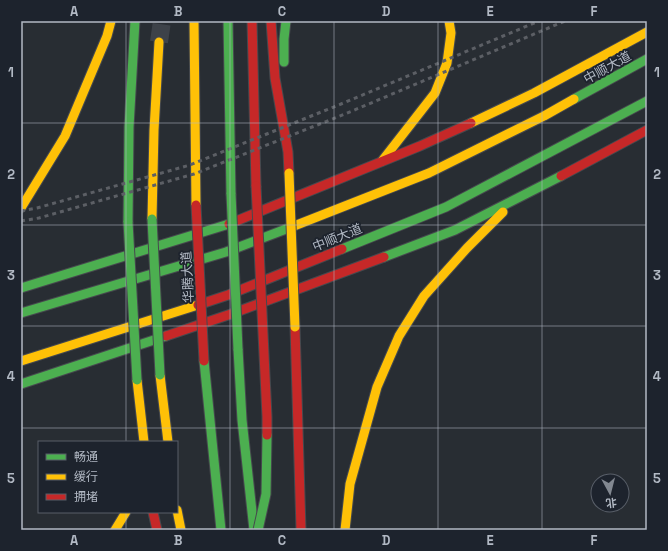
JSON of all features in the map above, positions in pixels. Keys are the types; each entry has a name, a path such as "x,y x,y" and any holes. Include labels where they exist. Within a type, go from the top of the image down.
{"main road":[{"path":"21,208 65,136 107,36 111,21"},
{"path":"135,21 129,127 128,222 137,380 144,441"},
{"name":"华腾大道","path":"194,21 196,205 204,361 221,530"},
{"path":"228,21 231,194 238,349 242,420 254,530"},
{"path":"252,21 256,186 267,417 266,494 258,530"},
{"path":"271,21 275,78 288,152"},
{"path":"285,71 284,39 286,21"},
{"path":"382,162 435,93 447,63 451,34 449,21"},
{"path":"21,288 226,225 382,162 534,93 647,32"},
{"path":"159,42 154,130 152,219 160,375 168,441"},
{"name":"中顺大道","path":"21,313 226,252 429,173 544,116 647,59"},
{"path":"285,86 295,326 301,530"},
{"name":"中顺大道","path":"21,361 228,295 439,210 564,146 647,101"},
{"path":"21,384 51,376 231,314 455,230 516,200 647,130"},
{"path":"345,530 350,484 376,387 399,336 424,296 467,248 516,200"},
{"path":"114,530 125,513"},
{"path":"153,513 157,530"},
{"path":"178,513 181,530"}],"tunnel":[{"path":"159,42 162,21"}],"railway":[{"path":"21,211 37,208 190,165 341,104 539,21"},
{"path":"21,221 39,218 194,174 345,114 565,21"}],"traffic: fast":[{"path":"128,222 129,127 135,21"},
{"path":"228,21 231,194"},
{"path":"284,62 286,21"},
{"path":"574,99 647,59"},
{"path":"342,249 446,207 647,101"},
{"path":"384,257 455,230 561,176"},
{"path":"231,194 238,349"},
{"path":"152,219 160,375"},
{"path":"128,222 137,380"},
{"path":"21,288 229,224"},
{"path":"21,313 226,252 294,226"},
{"path":"21,384 166,336"},
{"path":"238,349 242,420 254,530"},
{"path":"204,361 221,530"},
{"path":"258,530 266,494 267,435"}],"traffic: slow":[{"path":"21,208 65,136 107,36 111,21"},
{"path":"194,21 196,205"},
{"path":"382,161 435,93 447,63 451,33 449,21"},
{"path":"471,123 534,93 647,32"},
{"path":"152,219 154,130 159,42"},
{"path":"294,226 429,173 544,116 574,99"},
{"path":"289,173 295,327"},
{"path":"345,530 350,484 377,387 399,336 424,296 467,248 503,212"},
{"path":"21,361 198,305"},
{"path":"160,375 168,441"},
{"path":"137,380 144,441"},
{"path":"115,530 125,513"},
{"path":"178,513 181,530"}],"traffic: jam":[{"path":"252,21 256,186"},
{"path":"271,21 275,78 288,152 289,173"},
{"path":"229,224 420,146 471,123"},
{"path":"561,176 647,130"},
{"path":"256,186 267,435"},
{"path":"196,205 204,361"},
{"path":"198,305 228,295 342,249"},
{"path":"166,336 231,314 384,257"},
{"path":"295,327 301,530"},
{"path":"153,513 157,530"}]}
